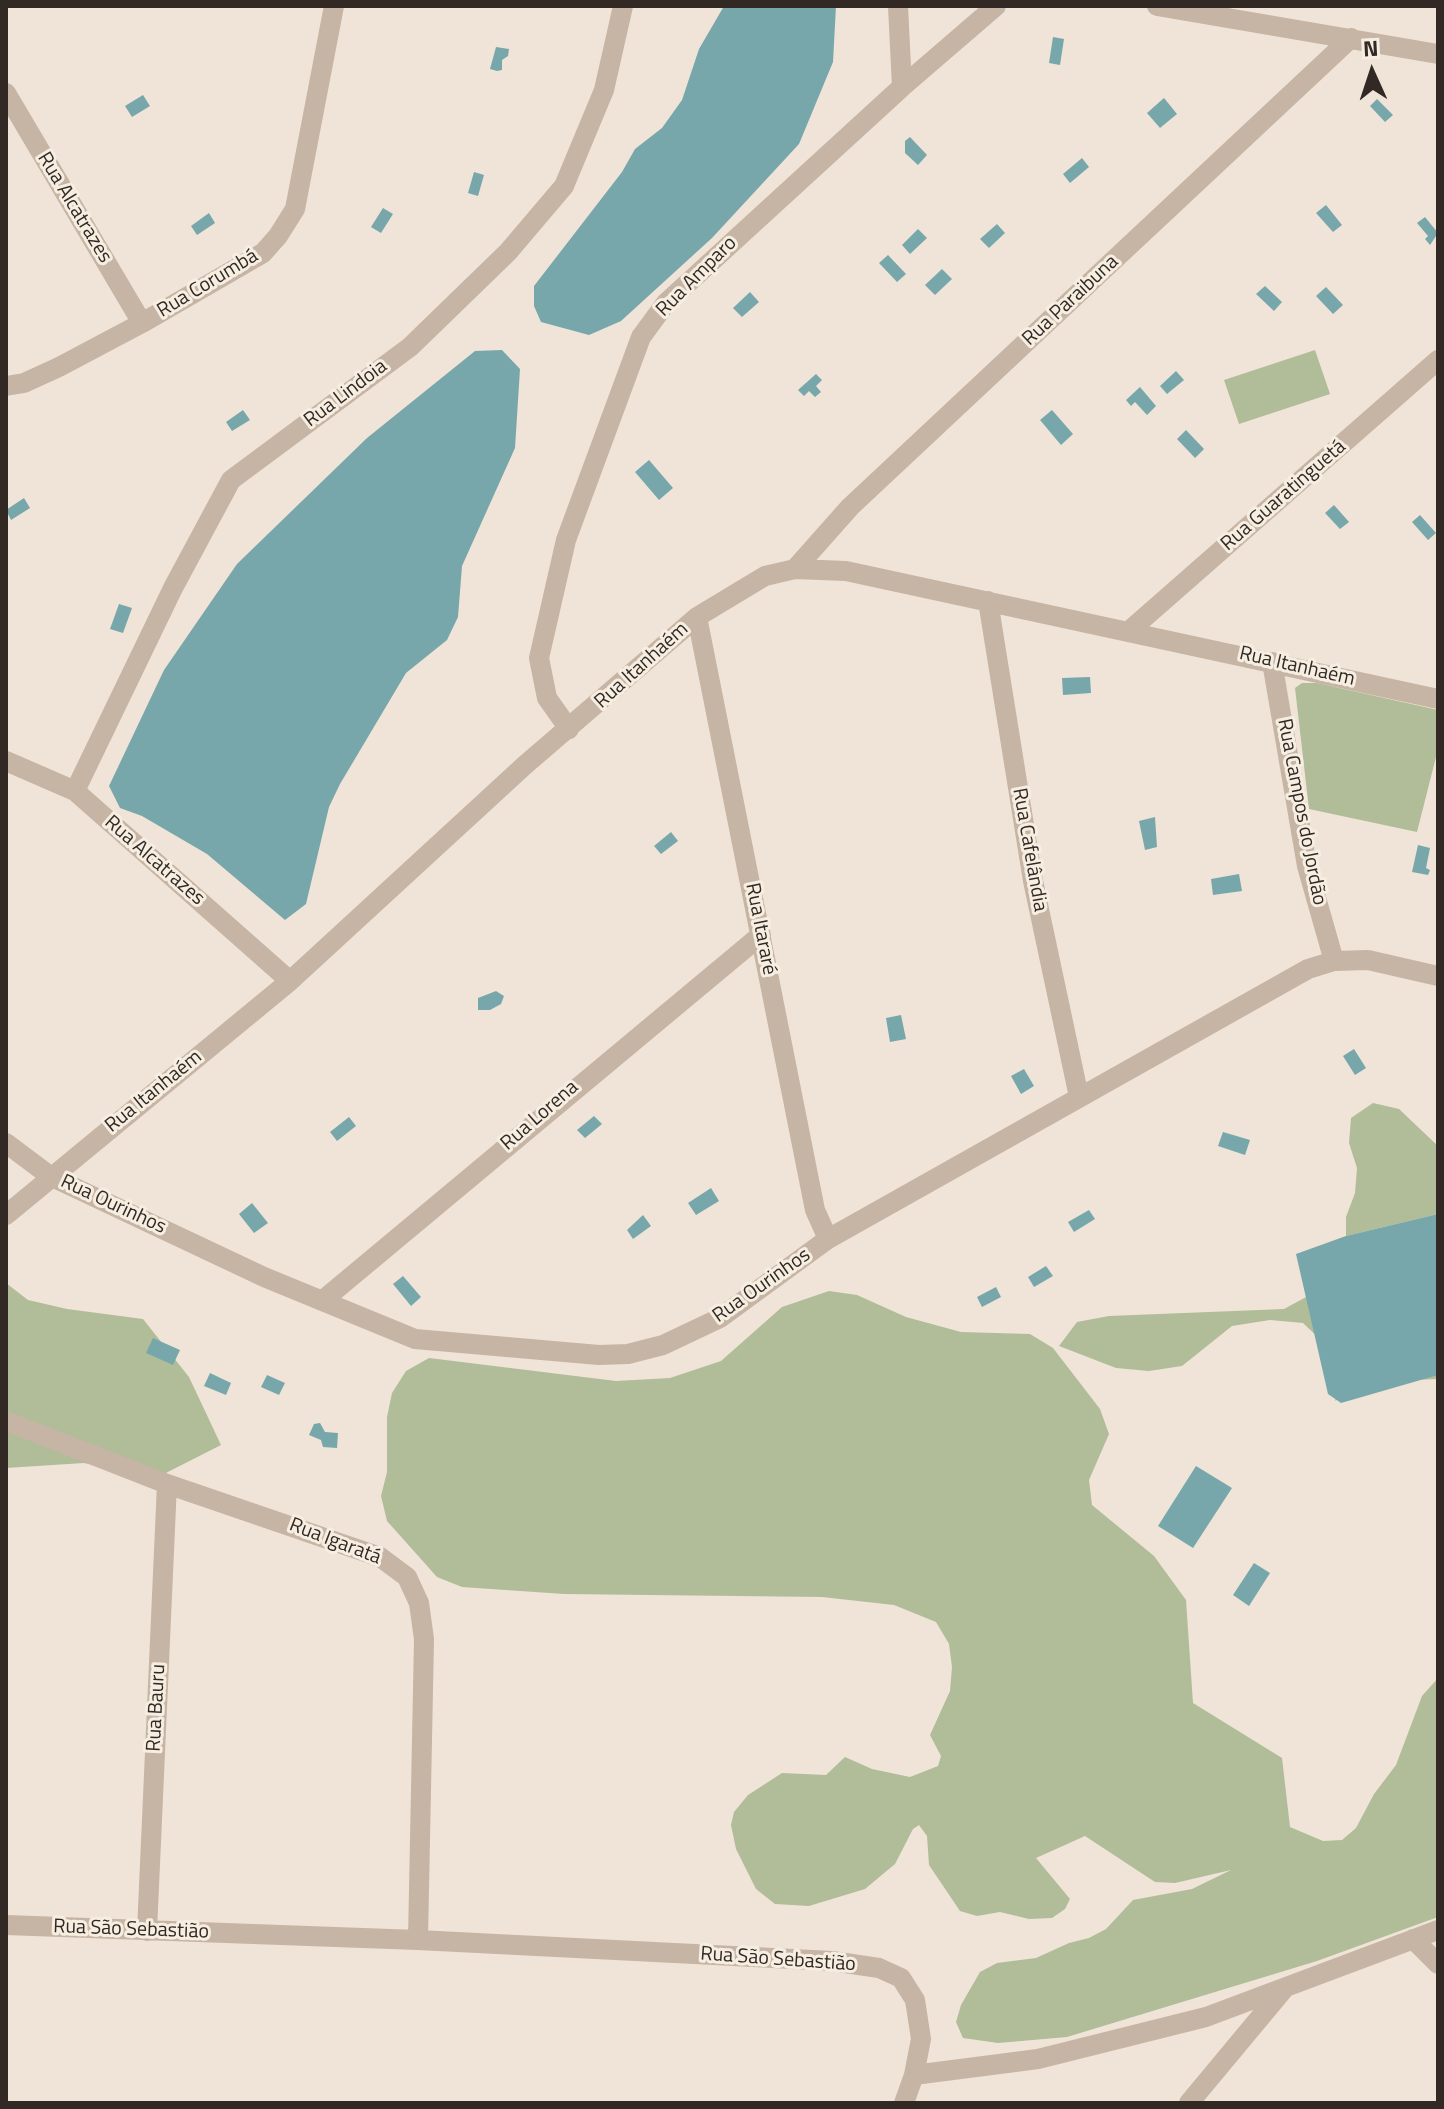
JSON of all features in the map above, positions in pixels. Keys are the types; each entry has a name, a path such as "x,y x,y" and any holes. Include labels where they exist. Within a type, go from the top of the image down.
{"street":[{"name":"Rua Corumbá","path":"6,386 36,377 142,323 263,253 278,236 295,209 334,6"},
{"name":"Rua Lindoia","path":"75,791 184,565 231,480 410,347 508,252 564,186 604,90 623,6"},
{"path":"898,6 902,87"},
{"name":"Rua Amparo","path":"569,729 547,698 539,658 566,540 641,337 666,303 902,87 996,6"},
{"path":"1157,6 1438,54"},
{"name":"Rua Paraibuna","path":"795,569 850,507 1351,38"},
{"name":"Rua Alcatrazes","path":"6,93 142,323"},
{"name":"Rua Guaratinguetá","path":"1129,631 1438,360"},
{"name":"Rua Itanhaém","path":"6,1215 290,981 697,617 765,576 795,569 846,571 1438,699"},
{"name":"Rua Cafelândia","path":"988,601 1033,881 1079,1097"},
{"name":"Rua Itararé","path":"697,617 815,1210 828,1239"},
{"name":"Rua Campos do Jordão","path":"1272,662 1307,866 1334,961"},
{"name":"Rua Alcatrazes","path":"6,761 75,791 290,981"},
{"name":"Rua Lorena","path":"322,1301 761,935"},
{"name":"Rua Ourinhos","path":"6,1143 50,1176 322,1301 415,1339 628,1354 663,1345 720,1318 828,1239 1281,983 1334,961 1368,960 1438,976"},
{"name":"Rua Igaratá","path":"6,1421 167,1484 380,1557 407,1577 419,1603 424,1639 418,1940"},
{"name":"Rua Bauru","path":"147,1931 167,1484"},
{"name":"Rua São Sebastião","path":"6,1925 418,1940 832,1961 879,1968 901,1978 915,2000 921,2039 914,2075 904,2103"},
{"path":"914,2075 1038,2059 1206,2017 1438,1930"},
{"path":"1413,1939 1438,1964"},
{"path":"1189,2103 1283,1990"}],"green space":[{"path":"1315,350 1330,394 1239,424 1224,380"},
{"path":"1302,683 1317,683 1438,710 1438,749 1417,832 1309,809 1295,688"},
{"path":"1373,1103 1399,1109 1438,1146 1438,1214 1346,1236 1346,1217 1355,1193 1357,1168 1349,1143 1351,1118"},
{"path":"1438,1261 1438,1379 1366,1382 1335,1401 1343,1373 1327,1346 1303,1323 1270,1320 1232,1326 1182,1366 1149,1371 1116,1368 1059,1346 1077,1322 1109,1316 1284,1309 1367,1264"},
{"path":"6,1283 28,1300 67,1309 143,1319 189,1377 221,1445 156,1478 84,1463 6,1468"},
{"path":"829,1291 857,1295 906,1317 961,1332 1030,1334 1053,1348 1100,1409 1109,1434 1089,1480 1092,1505 1154,1556 1186,1600 1193,1703 1282,1758 1290,1827 1323,1841 1342,1840 1356,1828 1374,1794 1396,1765 1422,1696 1438,1678 1438,1917 1317,1961 1067,2037 998,2043 963,2038 956,2022 961,2005 980,1972 997,1963 1036,1958 1089,1938 1106,1929 1133,1900 1192,1889 1231,1870 1175,1883 1155,1882 1085,1836 1036,1858 1070,1899 1065,1909 1052,1918 1029,1919 1000,1912 977,1916 960,1911 929,1865 927,1836 919,1825 913,1829 895,1864 865,1889 809,1906 775,1904 756,1889 736,1849 731,1825 734,1812 748,1795 782,1773 826,1775 845,1757 872,1769 910,1777 938,1766 941,1756 930,1735 950,1691 952,1667 949,1644 936,1622 894,1605 822,1597 564,1594 462,1587 437,1577 387,1521 381,1496 387,1472 387,1417 392,1393 406,1371 429,1358 616,1381 670,1378 721,1361 782,1307"}],"water":[{"path":"724,6 836,6 833,62 799,144 712,238 621,321 589,335 541,322 534,306 534,286 622,172 635,149 662,128 682,100 699,49"},
{"path":"1053,37 1064,39 1060,65 1049,63"},
{"path":"496,47 509,49 508,56 502,60 502,70 497,71 490,69"},
{"path":"143,95 150,106 132,117 125,106"},
{"path":"1164,98 1177,114 1160,128 1147,113"},
{"path":"1377,99 1393,115 1385,122 1370,106"},
{"path":"910,137 927,155 918,165 905,153 905,141"},
{"path":"1082,158 1089,167 1070,183 1063,174"},
{"path":"474,172 484,175 478,196 468,193"},
{"path":"1326,205 1342,225 1333,232 1316,213"},
{"path":"383,208 393,214 381,233 371,227"},
{"path":"209,213 215,223 197,235 191,226"},
{"path":"1425,217 1438,233 1430,245 1425,239 1428,236 1417,223"},
{"path":"997,224 1005,233 989,248 980,239"},
{"path":"918,229 927,238 910,254 902,245"},
{"path":"888,255 906,274 897,282 879,263"},
{"path":"942,269 952,279 935,295 925,285"},
{"path":"1265,286 1282,302 1274,311 1256,294"},
{"path":"1326,287 1343,305 1333,314 1316,296"},
{"path":"750,292 759,302 742,317 733,308"},
{"path":"502,350 520,369 515,448 462,566 458,617 447,640 406,673 340,784 329,807 306,904 285,920 207,854 142,816 120,808 109,786 164,670 237,564 367,438 475,351"},
{"path":"1176,371 1184,380 1167,394 1160,386"},
{"path":"816,374 822,380 816,386 821,392 815,397 809,391 804,396 798,390"},
{"path":"1140,387 1156,406 1147,415 1135,402 1131,406 1126,400"},
{"path":"243,410 250,420 232,431 226,422"},
{"path":"1052,410 1073,434 1061,445 1040,420"},
{"path":"1186,430 1204,449 1195,458 1177,439"},
{"path":"649,460 673,488 659,500 635,472"},
{"path":"24,498 30,508 11,520 6,510"},
{"path":"1334,505 1349,522 1340,529 1325,513"},
{"path":"1420,515 1436,533 1428,540 1412,522"},
{"path":"119,604 132,608 123,633 110,629"},
{"path":"1090,677 1091,693 1063,695 1062,678"},
{"path":"1155,817 1157,847 1145,850 1139,821"},
{"path":"671,832 678,841 661,854 654,846"},
{"path":"1418,845 1430,848 1426,868 1430,870 1428,875 1412,872"},
{"path":"1239,874 1242,891 1213,895 1211,879"},
{"path":"496,991 504,996 501,1004 490,1010 478,1010 478,998"},
{"path":"901,1015 906,1039 890,1042 886,1018"},
{"path":"1354,1049 1366,1068 1355,1075 1343,1056"},
{"path":"1024,1069 1034,1086 1021,1094 1011,1076"},
{"path":"594,1116 602,1124 585,1138 577,1130"},
{"path":"349,1117 356,1126 337,1141 330,1132"},
{"path":"1223,1132 1250,1140 1245,1155 1218,1146"},
{"path":"711,1188 719,1201 696,1215 688,1203"},
{"path":"252,1203 268,1223 254,1233 239,1214"},
{"path":"1089,1210 1095,1219 1074,1232 1068,1222"},
{"path":"1438,1214 1438,1375 1341,1403 1328,1394 1296,1254 1346,1236"},
{"path":"643,1215 651,1226 633,1239 627,1230"},
{"path":"1046,1266 1053,1276 1034,1287 1028,1277"},
{"path":"403,1276 421,1297 411,1306 393,1284"},
{"path":"996,1287 1001,1297 982,1307 977,1297"},
{"path":"153,1338 180,1350 173,1365 146,1353"},
{"path":"210,1373 231,1383 226,1395 204,1386"},
{"path":"267,1375 285,1383 279,1395 261,1387"},
{"path":"320,1423 325,1432 338,1433 337,1448 323,1447 321,1440 309,1435 314,1424"},
{"path":"1196,1466 1232,1488 1193,1548 1158,1526"},
{"path":"1254,1563 1270,1573 1249,1606 1233,1595"}]}
